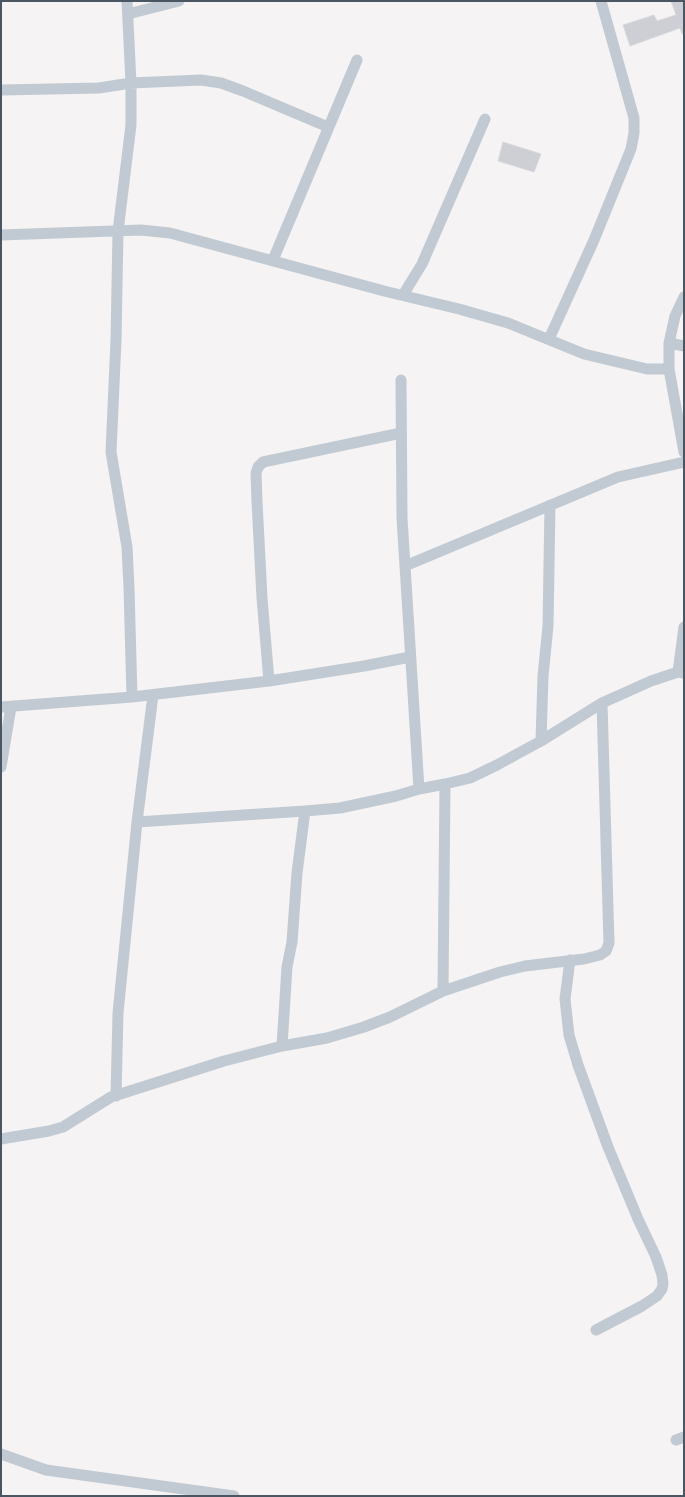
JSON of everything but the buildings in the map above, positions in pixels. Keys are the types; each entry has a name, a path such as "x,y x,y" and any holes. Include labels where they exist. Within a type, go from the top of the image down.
{"street":[{"path":"128,1 131,125 118,231 111,452 127,547 132,697"},
{"path":"128,14 179,1"},
{"path":"549,339 594,240 631,149 634,133 634,118 601,1"},
{"path":"273,260 356,60"},
{"path":"1,90 99,88 131,83 201,80 221,83 243,91 328,127"},
{"path":"404,295 422,264 485,119"},
{"path":"1,235 141,230 170,233 476,314 549,339 584,354 647,369 669,369"},
{"path":"684,297 675,316 668,343 669,369 684,452"},
{"path":"668,343 684,346"},
{"path":"401,380 402,518 419,789"},
{"path":"269,681 257,502 256,474 258,467 263,462 401,433"},
{"path":"405,566 618,477 684,462"},
{"path":"541,742 543,676 548,616 550,505"},
{"path":"137,822 340,808 470,778 497,766 541,742 602,703 651,680 681,672 684,627"},
{"path":"1,767 6,707 132,697 269,681 410,657"},
{"path":"116,1096 118,1013 137,822 154,694"},
{"path":"1,1138 64,1127 102,1102 116,1096 224,1061 364,1028 443,991 500,972 525,966 600,955 606,951 609,943 602,703"},
{"path":"443,991 446,784"},
{"path":"282,1046 287,967 292,942 297,873 305,811"},
{"path":"570,960 565,999 569,1035 608,1146 662,1275 663,1284 657,1296 596,1330"},
{"path":"1,1454 46,1470 234,1496"}]}
